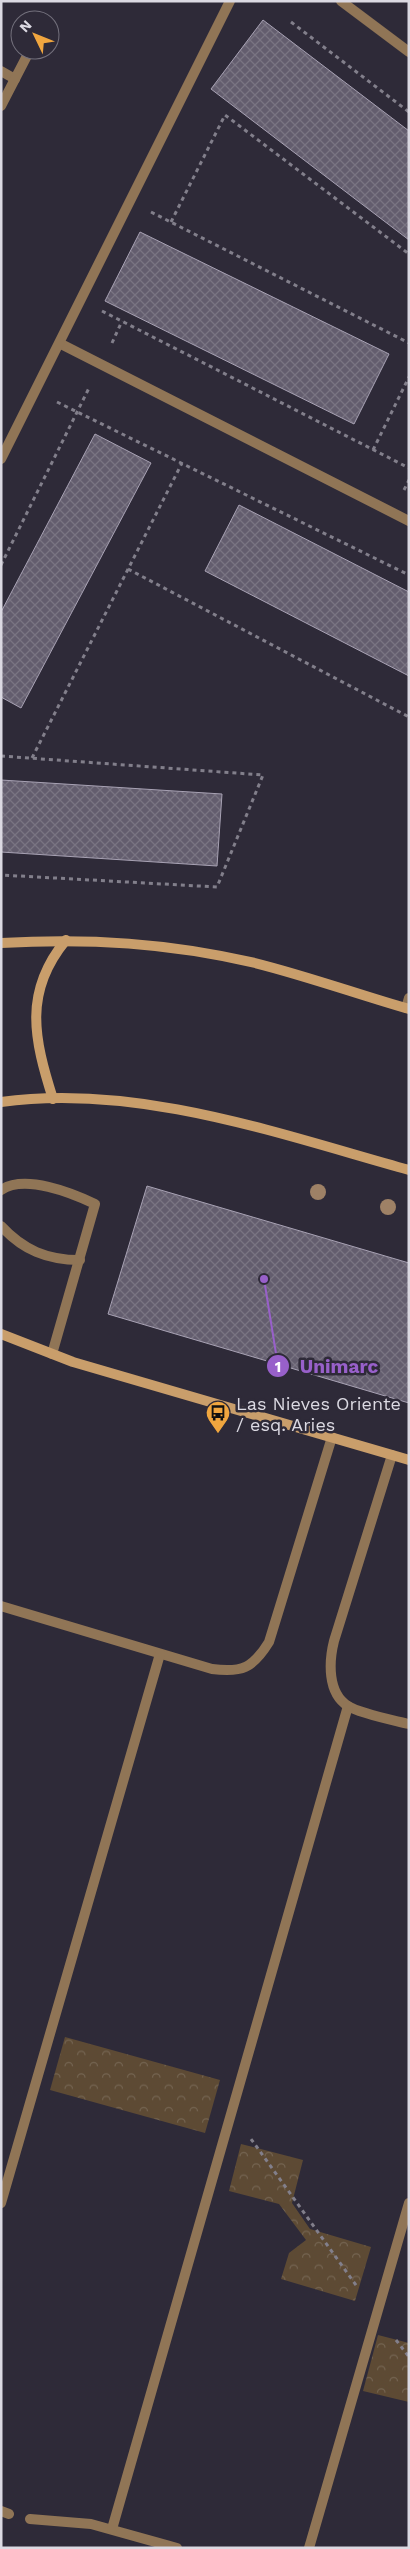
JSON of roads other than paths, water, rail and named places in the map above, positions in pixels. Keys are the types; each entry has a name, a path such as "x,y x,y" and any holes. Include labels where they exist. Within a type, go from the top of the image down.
{"street":[{"path":"1,459 61,344 230,1"},
{"path":"341,1 409,52"},
{"path":"1,106 25,60"},
{"path":"1,71 15,79"},
{"path":"61,344 409,521"},
{"path":"54,1099 44,1068 36,1009 38,991 44,973 53,955 66,940"},
{"path":"1,943 66,940 160,946 256,963 408,1005"},
{"path":"1,1102 54,1099 147,1104 191,1112 409,1170"},
{"path":"1,1190 16,1184 40,1186 75,1195 95,1204 52,1354"},
{"path":"1,1226 28,1249 62,1260 80,1260"},
{"path":"1,1334 52,1354 409,1460"},
{"path":"1,1606 160,1654 226,1670 241,1669 252,1664 270,1642 332,1437"},
{"path":"392,1455 330,1659 334,1686 348,1706 409,1724"},
{"path":"1,2203 160,1654"},
{"path":"112,2529 348,1706"},
{"path":"309,2548 409,2203"},
{"path":"30,2519 112,2529 177,2548"}],"place":[{"name":"Unimarc","path":"264,1279"},
{"name":"Las Nieves Oriente / esq. Aries","path":"218,1434"}]}
